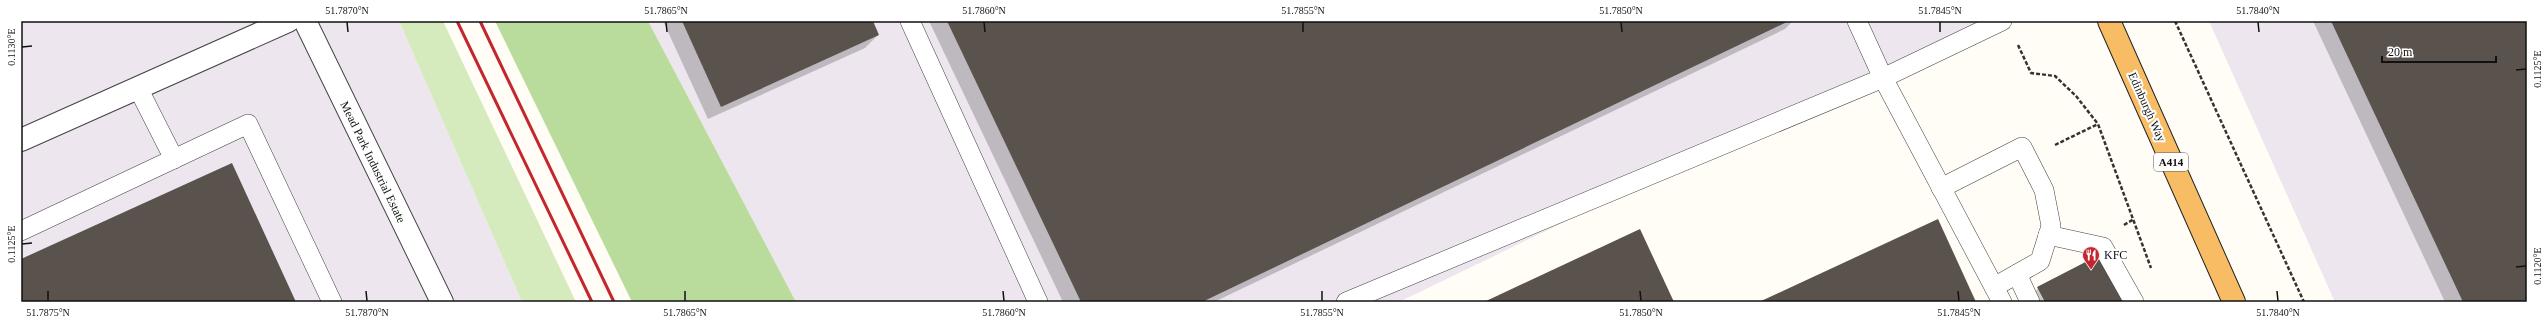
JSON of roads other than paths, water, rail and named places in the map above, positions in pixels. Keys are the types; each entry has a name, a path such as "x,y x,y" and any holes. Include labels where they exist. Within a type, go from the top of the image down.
{"highway":[{"name":"Edinburgh Way","path":"2108,21 2234,302"}],"street":[{"path":"21,140 288,21"},
{"name":"Mead Park Industrial Estate","path":"305,21 442,302"}],"lane":[{"path":"910,21 1038,302"},
{"path":"1857,21 1883,78 1941,188 1998,295 2016,274 2040,261 2051,226 2044,190 2022,147 1941,188"},
{"path":"1346,302 1883,78 2002,21"},
{"path":"138,88 174,159"},
{"path":"21,231 248,124 332,302"},
{"path":"2048,235 2102,247 2134,302"},
{"path":"2016,274 2030,302"}],"railway":[{"path":"457,21 592,302"},
{"path":"480,21 614,302"}],"place":[{"name":"KFC","path":"2091,270"}]}
